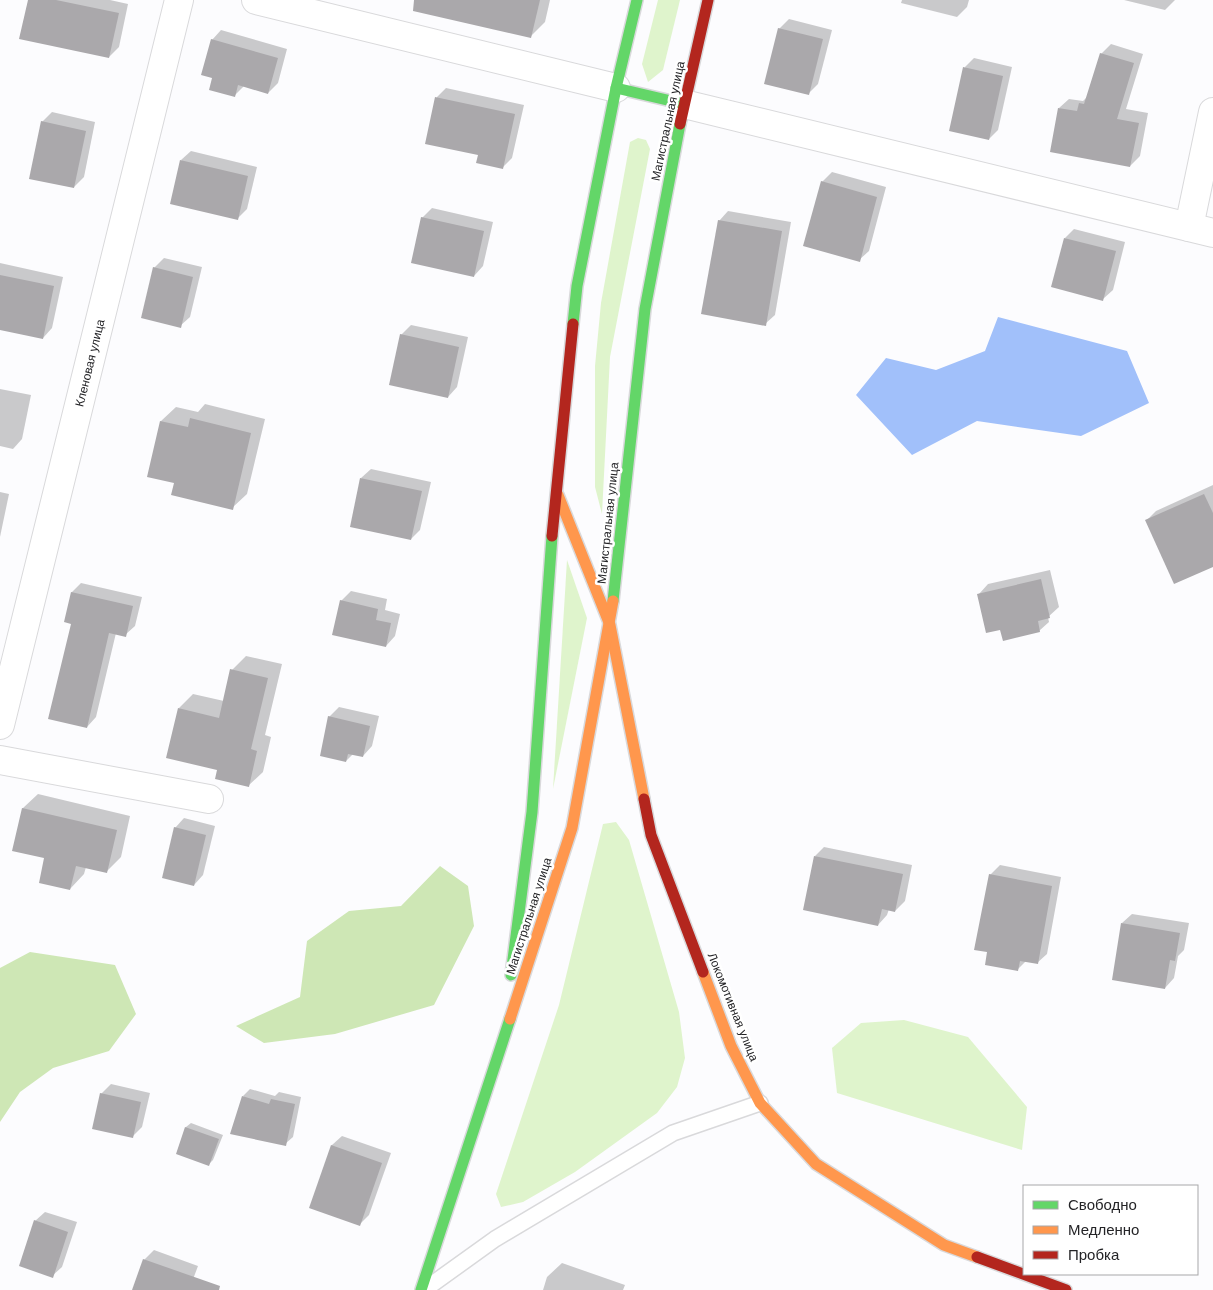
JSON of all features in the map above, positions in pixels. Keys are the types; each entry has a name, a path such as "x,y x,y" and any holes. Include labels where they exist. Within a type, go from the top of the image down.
{"main road":[{"name":"Магистральная улица","path":"503,1041 532,812 556,489 577,286 616,88 637,0"},
{"name":"Магистральная улица","path":"422,1290 572,828 610,625 645,309 684,104 708,0"},
{"path":"616,88 684,104"},
{"path":"556,489 610,625"},
{"name":"Локомотивная улица","path":"610,625 651,835 731,1046 760,1103 816,1164 944,1245 1023,1274"},
{"name":"Локомотивная улица","path":"1025,1275 1066,1290"}],"street":[{"name":"Кленовая улица","path":"0,725 179,0"},
{"path":"256,0 616,88"},
{"path":"684,104 1201,230 1213,112"},
{"path":"0,760 209,799"}],"lane":[{"path":"422,1290 495,1239 673,1133 760,1103"}],"green space":[{"path":"658,0 680,0 663,70 648,82 642,64"},
{"path":"638,138 646,140 650,149 610,357 602,514 595,487 595,366 601,303 630,142"},
{"path":"567,560 587,618 553,789"},
{"path":"616,822 629,840 679,1012 685,1058 677,1087 657,1113 575,1172 523,1202 501,1207 496,1194 559,1005 603,824"},
{"path":"440,866 468,886 474,926 434,1005 335,1034 264,1043 236,1026 300,997 307,941 349,911 401,906"},
{"path":"30,952 115,965 136,1014 109,1051 53,1068 20,1092 0,1122 0,968"},
{"path":"904,1020 968,1037 1027,1107 1022,1150 837,1093 832,1048 861,1023"}],"water":[{"path":"998,317 1127,351 1149,403 1081,436 977,421 912,455 856,395 886,358 936,370 985,351"}],"building":[{"path":"28,0 56,0 119,13 109,58 19,39"},
{"path":"414,0 540,0 531,38 413,11"},
{"path":"778,28 823,39 809,95 764,84"},
{"path":"211,39 278,58 268,94 238,85 235,97 209,90 212,78 201,75"},
{"path":"1100,53 1134,63 1117,119 1139,123 1130,167 1050,152 1058,108 1077,111 1079,103 1084,104"},
{"path":"963,67 1003,76 989,140 949,131"},
{"path":"435,97 515,114 503,169 476,163 478,155 425,144"},
{"path":"41,121 86,131 74,188 29,179"},
{"path":"180,160 248,176 238,220 170,204"},
{"path":"821,181 877,197 860,262 803,246"},
{"path":"421,217 484,231 474,277 411,263"},
{"path":"718,220 782,231 766,326 701,314"},
{"path":"1064,238 1116,251 1103,301 1051,287"},
{"path":"153,267 193,277 181,328 141,318"},
{"path":"0,275 54,286 43,339 0,330"},
{"path":"400,334 459,347 448,398 389,385"},
{"path":"190,418 251,433 233,510 171,495 174,483 147,477 160,421 188,427"},
{"path":"360,478 422,491 411,540 350,527"},
{"path":"1204,494 1213,513 1213,567 1174,584 1145,520"},
{"path":"1041,579 1050,618 1038,621 1040,632 1003,641 1000,630 986,633 977,594"},
{"path":"71,592 133,606 126,637 109,633 87,728 48,719 71,624 64,622"},
{"path":"340,600 378,609 376,620 391,623 386,647 332,635"},
{"path":"230,669 268,678 251,749 257,751 249,787 215,779 217,770 166,758 178,708 219,718"},
{"path":"328,716 370,726 363,757 348,754 346,762 320,756"},
{"path":"22,808 117,830 107,873 76,866 70,890 39,883 44,858 12,851"},
{"path":"174,827 206,835 194,886 162,878"},
{"path":"814,856 903,874 895,912 882,909 878,926 803,910"},
{"path":"989,874 1052,886 1038,964 1020,961 1018,971 985,965 987,952 974,950"},
{"path":"1121,923 1180,933 1175,961 1170,960 1165,989 1112,980"},
{"path":"100,1093 141,1102 133,1138 92,1129"},
{"path":"242,1096 269,1104 271,1099 295,1104 286,1146 230,1134"},
{"path":"185,1127 219,1139 209,1166 176,1154"},
{"path":"331,1145 382,1163 360,1226 309,1208"},
{"path":"34,1220 68,1232 53,1278 19,1266"},
{"path":"143,1259 220,1286 219,1290 132,1290"}],"traffic: fast":[{"path":"573,324 577,286 616,88 637,0"},
{"path":"616,88 684,104"},
{"path":"613,601 645,309 680,124"},
{"path":"511,975 532,812 552,536"},
{"path":"421,1290 510,1019"}],"traffic: slow":[{"path":"558,495 610,625 644,799"},
{"path":"510,1019 572,828 613,601"},
{"path":"703,972 731,1046 760,1103 816,1164 944,1245 977,1257"}],"traffic: jam":[{"path":"680,124 708,0"},
{"path":"552,536 573,324"},
{"path":"644,799 651,835 703,972"},
{"path":"977,1257 1023,1274"},
{"path":"1026,1275 1066,1290"}]}
